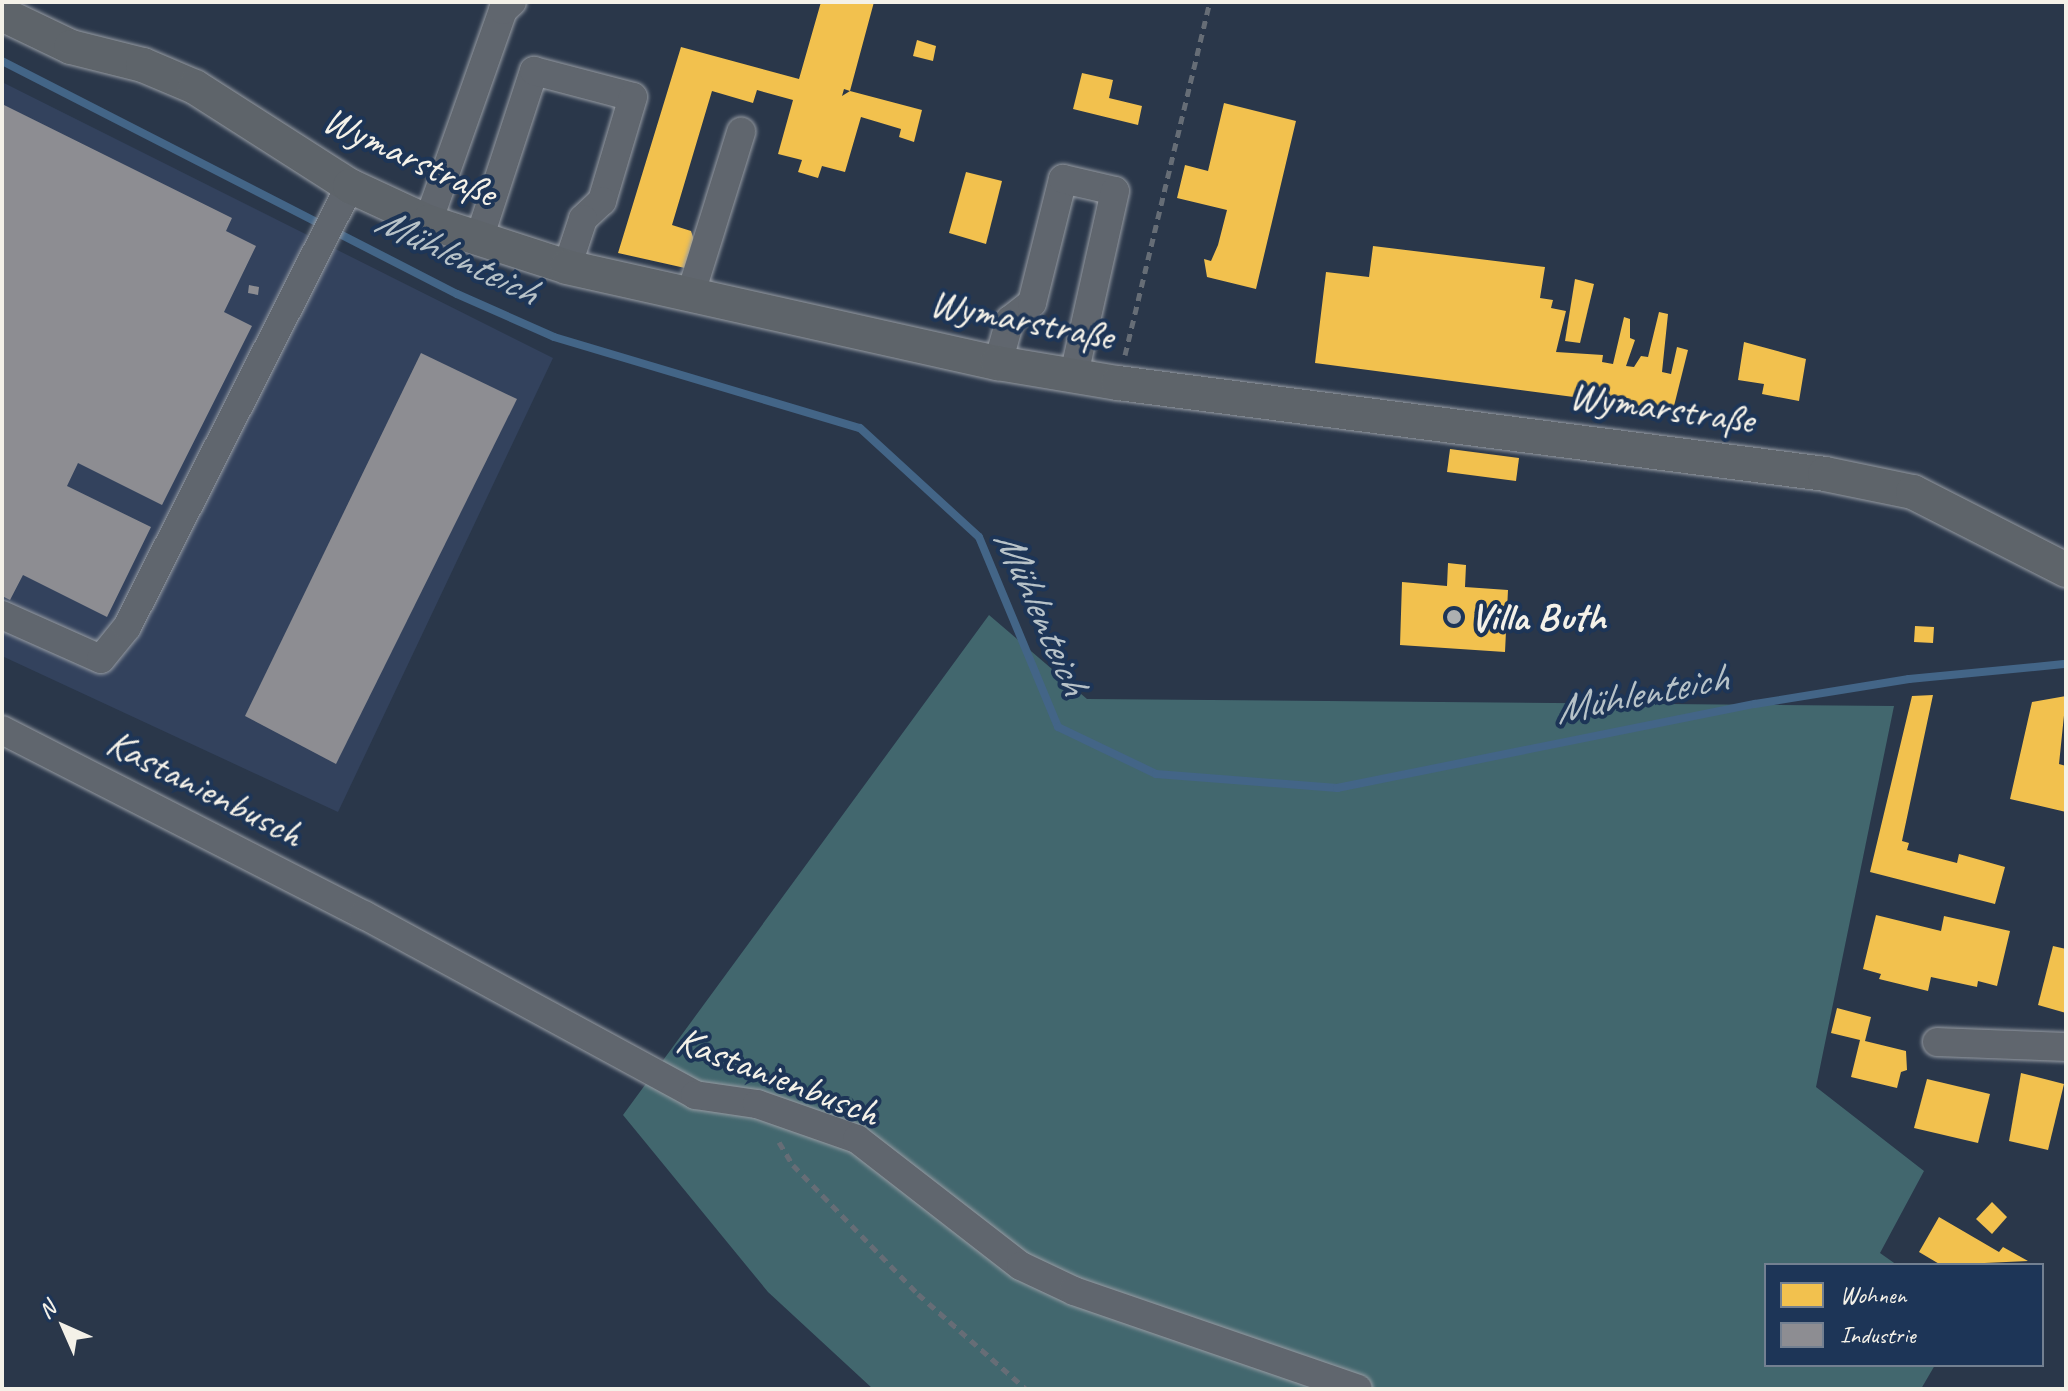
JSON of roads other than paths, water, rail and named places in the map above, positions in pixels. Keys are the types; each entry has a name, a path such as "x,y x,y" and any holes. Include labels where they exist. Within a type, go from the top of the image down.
{"main road":[{"name":"Wymarstraße","path":"2,14 71,47 143,65 195,87 345,197 567,267 998,363 1118,383 1825,474 1913,492 2066,570"}],"street":[{"path":"428,222 503,10 512,2"},
{"path":"479,239 534,71 633,97 602,201 583,219 567,267"},
{"path":"691,293 741,132"},
{"path":"998,363 1010,320 1032,303 1063,179 1115,191 1074,375"},
{"path":"2,615 101,659 127,627 345,197"},
{"name":"Kastanienbusch","path":"2,730 364,915 695,1095 757,1104 857,1139 1021,1266 1074,1291 1358,1389"},
{"path":"1937,1042 2066,1047"}],"waterway":[{"name":"Mühlenteich","path":"2,61 457,294 554,337 860,428 979,537 1058,727 1156,774 1337,788 1755,704 1909,679 2066,664"}],"place":[{"name":"Villa Buth","path":"1454,617"}]}
